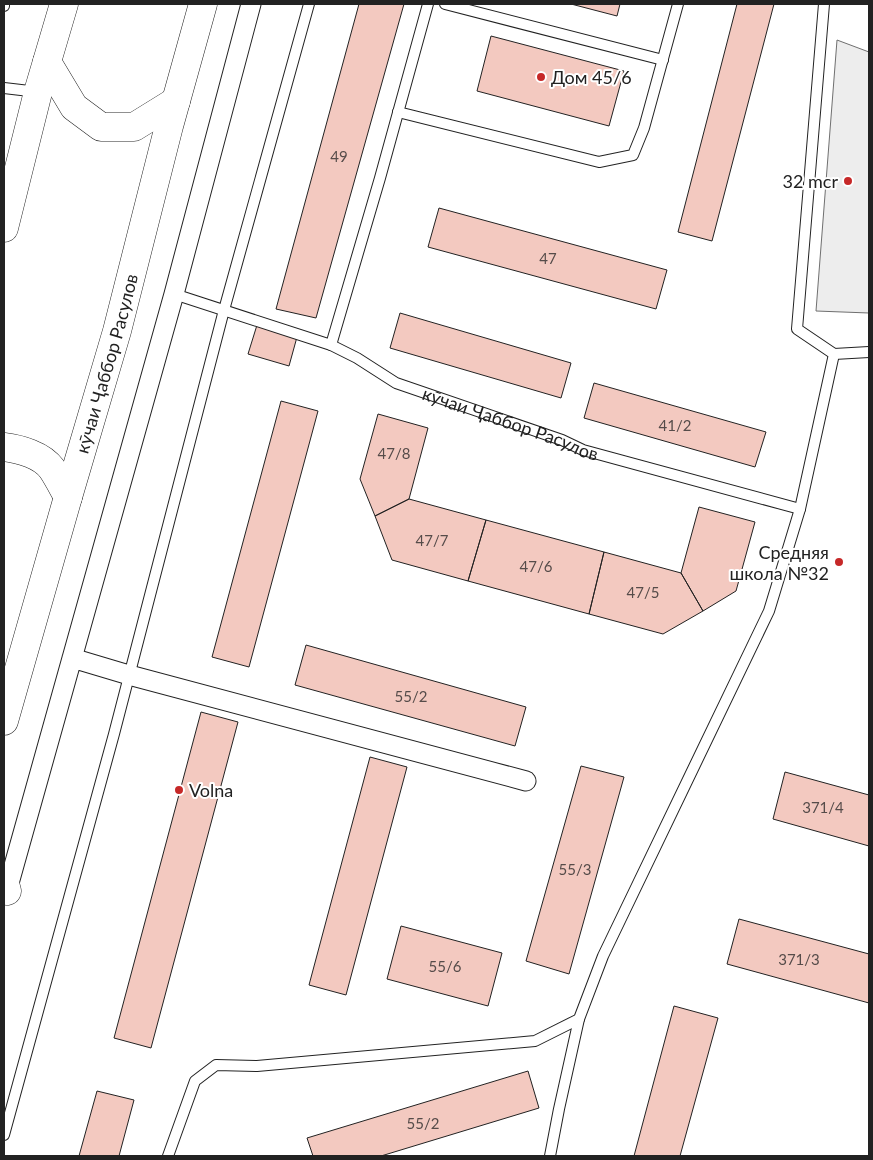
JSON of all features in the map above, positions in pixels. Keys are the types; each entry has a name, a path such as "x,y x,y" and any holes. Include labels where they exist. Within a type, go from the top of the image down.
{"main road":[{"path":"4,228 38,92 64,4"},
{"name":"кӯчаи Ҷаббор Расулов","path":"4,721 117,331 203,4"},
{"path":"47,62 74,106 100,126 134,128 176,101"},
{"path":"4,446 38,457 52,468 68,497"}],"street":[{"path":"5,891 174,294 250,4"},
{"path":"72,658 526,782"}],"lane":[{"path":"4,1135 129,675 224,310 309,4"},
{"path":"330,345 380,178 428,4"},
{"path":"446,4 663,60"},
{"path":"398,112 599,162 633,155 644,128 678,4"},
{"path":"824,4 797,329 834,354 869,352"},
{"path":"4,88 38,92"},
{"name":"кӯчаи Ҷаббор Расулов","path":"174,294 330,345 357,358 396,383 562,440 583,450 800,509"},
{"path":"550,1156 579,1019 603,956 769,611 800,509 834,354"},
{"path":"168,1156 195,1081 216,1065 257,1066 535,1041 579,1019"}],"shaded area":[{"name":"32 mcr","path":"837,40 869,52 869,313 816,311"}],"building":[{"path":"359,4 404,4 316,318 276,309"},
{"path":"571,4 620,4 617,16"},
{"path":"737,4 774,4 712,241 678,232"},
{"path":"491,36 624,71 609,126 477,91"},
{"path":"439,208 667,270 656,309 428,247"},
{"path":"400,313 571,363 561,398 390,348"},
{"path":"257,325 297,337 289,366 248,354"},
{"path":"594,383 766,432 755,467 584,418"},
{"path":"281,401 318,411 249,667 212,657"},
{"path":"378,414 428,428 409,499 375,516 360,479"},
{"path":"409,499 486,520 468,581 392,560 375,516"},
{"path":"699,507 755,522 736,591 703,611 681,573"},
{"path":"486,520 604,552 589,614 468,581"},
{"path":"604,552 681,573 703,611 663,634 589,614"},
{"path":"306,645 526,707 515,746 295,685"},
{"path":"201,712 238,722 151,1048 114,1038"},
{"path":"370,757 407,767 346,995 309,985"},
{"path":"581,766 624,777 569,974 526,961"},
{"path":"785,772 869,795 869,846 773,819"},
{"path":"739,919 869,954 869,1003 727,964"},
{"path":"401,926 502,953 488,1006 387,979"},
{"path":"674,1006 718,1018 680,1156 634,1156"},
{"path":"528,1071 539,1108 381,1156 313,1156 307,1138"},
{"path":"97,1091 134,1100 119,1156 79,1156"}],"place":[{"name":"Дом 45/6","path":"541,77"},
{"name":"32 mcr","path":"848,181"},
{"name":"Средняя школа №32","path":"839,562"},
{"name":"Volna","path":"179,790"}]}
